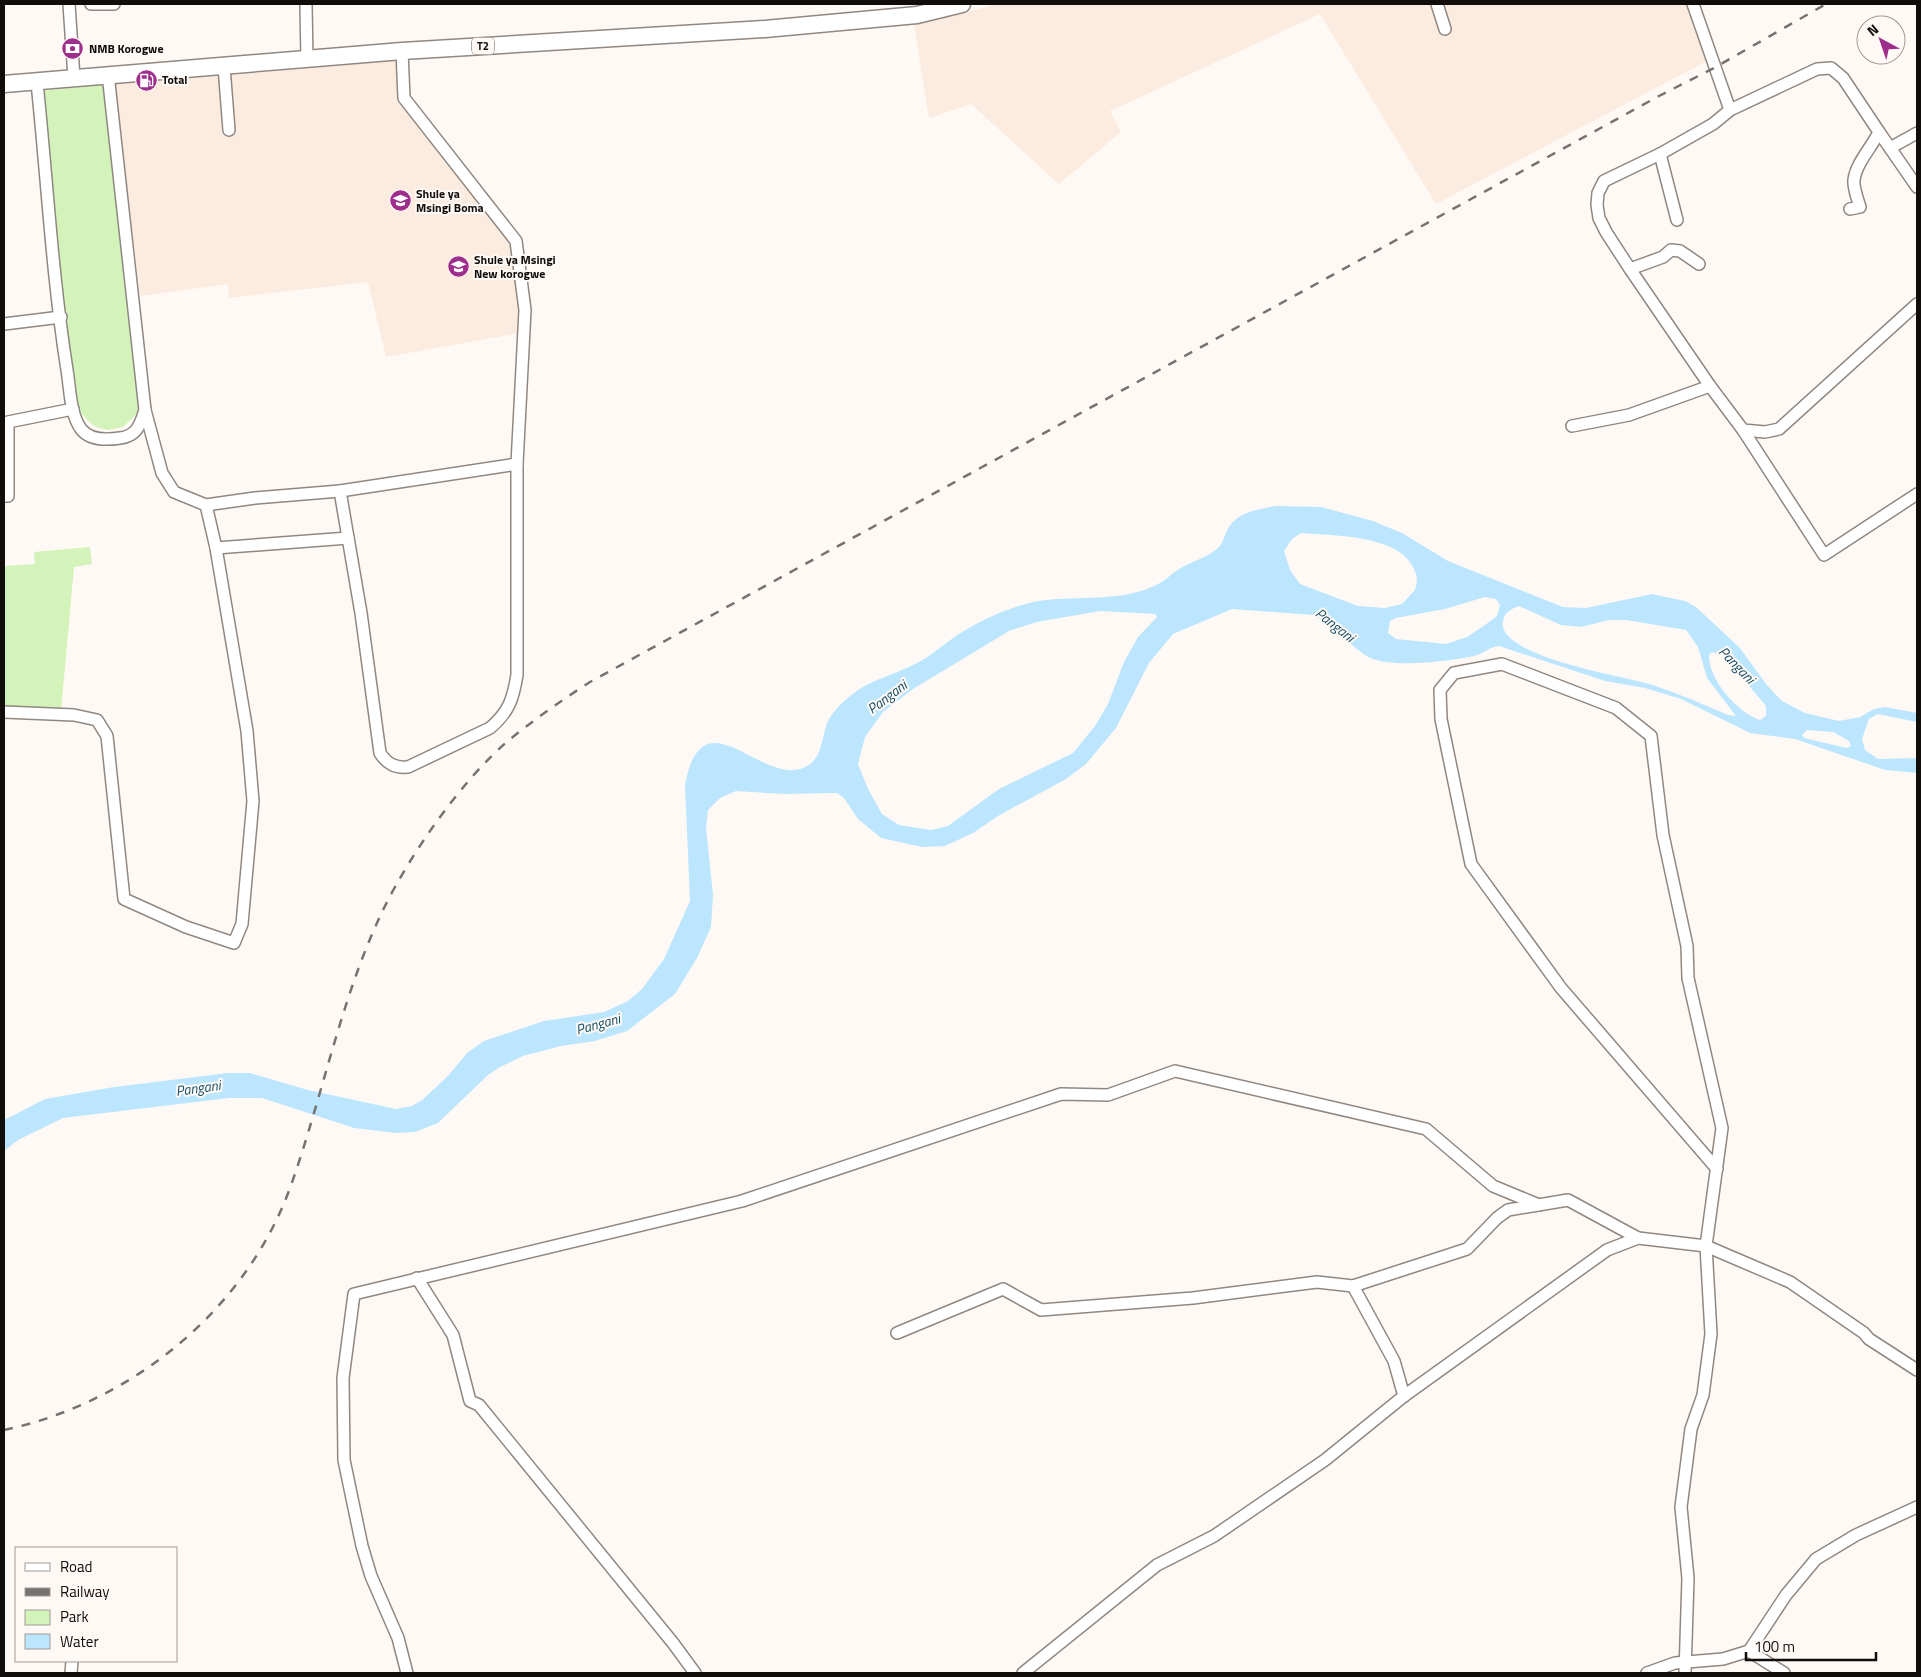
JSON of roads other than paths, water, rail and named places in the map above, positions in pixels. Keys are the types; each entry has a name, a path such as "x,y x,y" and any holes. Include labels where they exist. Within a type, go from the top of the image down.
{"highway":[{"name":"T2","path":"4,84 37,83 108,74 224,67 402,51 765,29 916,15 962,4"}],"street":[{"path":"69,4 74,78"},
{"path":"91,4 114,4"},
{"path":"306,4 307,60"},
{"path":"1437,4 1445,29"},
{"path":"1693,4 1730,110"},
{"path":"340,492 361,612 380,753 385,761 397,768 408,766 490,728 500,719 513,699 517,675 517,464 525,310 516,240 404,98 402,51"},
{"path":"224,67 229,130"},
{"path":"1917,187 1843,78 1831,68 1817,69 1730,110 1713,124 1660,154 1604,181 1598,193 1599,218 1606,232 1710,386 1743,430 1824,555 1917,494"},
{"path":"108,74 145,410 162,473 174,492 206,505 255,498 340,492 517,464"},
{"path":"37,83 60,317 73,409 81,430 94,438 108,440 127,437 138,430 145,410"},
{"path":"1850,209 1860,207 1853,182 1860,163 1871,148 1879,132"},
{"path":"1890,148 1917,134"},
{"path":"1660,154 1678,220"},
{"path":"1630,269 1663,257 1671,250 1680,251 1699,264"},
{"path":"1743,430 1765,432 1779,428 1917,304"},
{"path":"4,324 60,317"},
{"path":"1572,426 1629,414 1710,386"},
{"path":"4,496 8,496 8,422 73,409"},
{"path":"4,712 74,715 97,720 107,736 124,899 186,927 234,943 242,924 253,801 247,731 216,548 206,505"},
{"path":"216,548 348,538"},
{"path":"1685,1668 1688,1578 1681,1507 1691,1429 1703,1395 1711,1334 1706,1246 1717,1169 1722,1128 1688,978 1687,946 1662,835 1651,736 1616,708 1502,664 1454,673 1440,690 1441,719 1471,864 1561,988 1717,1169"},
{"path":"407,1673 398,1638 372,1576 353,1505 344,1460 343,1378 354,1294 742,1201 1061,1094 1108,1095 1175,1071 1426,1129 1492,1186 1540,1205"},
{"path":"896,1333 1003,1289 1041,1310 1193,1298 1317,1282 1352,1286 1467,1249 1497,1218 1508,1210 1568,1200 1638,1238 1706,1246 1790,1282 1864,1333 1869,1339 1917,1370"},
{"path":"1023,1673 1157,1565 1214,1536 1325,1460 1404,1396 1607,1250 1638,1238"},
{"path":"417,1278 454,1334 470,1400 479,1404 674,1642 695,1673"},
{"path":"1352,1286 1394,1361 1404,1396"},
{"path":"1647,1673 1675,1663 1685,1668 1749,1651 1786,1595 1816,1559 1856,1535 1917,1507"},
{"path":"1749,1651 1784,1673"}],"water":[{"name":"Pangani","path":"1276,506 1321,507 1373,521 1402,533 1448,561 1563,607 1586,608 1652,594 1685,601 1696,607 1740,648 1766,684 1782,701 1805,713 1839,721 1860,717 1874,709 1885,707 1917,713 1917,722 1878,714 1869,719 1862,739 1865,750 1878,759 1917,758 1917,773 1885,770 1795,739 1750,733 1681,699 1645,688 1605,681 1499,646 1474,656 1450,660 1418,663 1388,662 1375,660 1365,655 1313,615 1232,609 1173,634 1149,663 1116,728 1086,764 1066,779 998,816 973,833 945,846 922,847 881,838 858,819 844,798 837,793 784,794 736,791 720,798 708,810 706,828 713,895 711,927 697,958 675,994 627,1031 595,1041 561,1046 523,1056 500,1067 488,1075 438,1123 415,1132 396,1133 354,1128 262,1098 229,1098 63,1118 18,1140 4,1151 4,1120 45,1099 114,1087 228,1073 250,1073 308,1090 396,1109 412,1106 422,1100 448,1076 467,1053 484,1041 544,1021 604,1012 628,1001 642,989 664,959 690,901 685,785 693,758 705,746 718,743 734,748 769,765 786,770 803,768 810,764 818,754 827,723 832,714 849,697 865,686 919,662 965,630 985,619 1028,603 1054,599 1115,596 1144,590 1215,551 1221,545 1229,527 1238,518 1256,510","holes":["1301,533 1349,537 1383,544 1398,551 1409,561 1417,576 1415,590 1402,604 1385,608 1358,606 1300,584 1290,570 1284,551 1292,539","1485,597 1496,599 1500,605 1497,616 1485,625 1467,637 1446,644 1396,639 1388,633 1390,621 1396,618 1445,609","1519,606 1561,625 1581,627 1609,620 1626,620 1686,630 1698,647 1707,678 1736,716 1728,715 1653,685 1566,664 1520,645 1506,634 1503,621 1507,613","1100,611 1155,614 1157,617 1138,637 1124,662 1108,704 1095,726 1073,753 999,789 948,826 931,830 899,825 882,814 868,789 858,764 865,737 883,712 913,689 1009,631 1037,622","1712,652 1723,655 1766,706 1766,716 1760,720 1751,716 1734,703 1713,674 1709,655","1807,730 1833,732 1849,741 1851,746 1847,748 1804,738 1802,735"]}],"railway":[{"path":"4,1430 51,1417 96,1398 138,1374 178,1345 213,1312 244,1274 270,1233 290,1188 344,1011 369,942 384,908 408,864 439,818 473,775 491,756 519,732 590,682 1659,96 1714,68 1826,4"}],"place":[{"name":"NMB Korogwe","path":"73,49"},
{"name":"Total","path":"146,80"},
{"name":"Shule ya Msingi Boma","path":"400,201"},
{"name":"Shule ya Msingi New korogwe","path":"458,267"}]}
